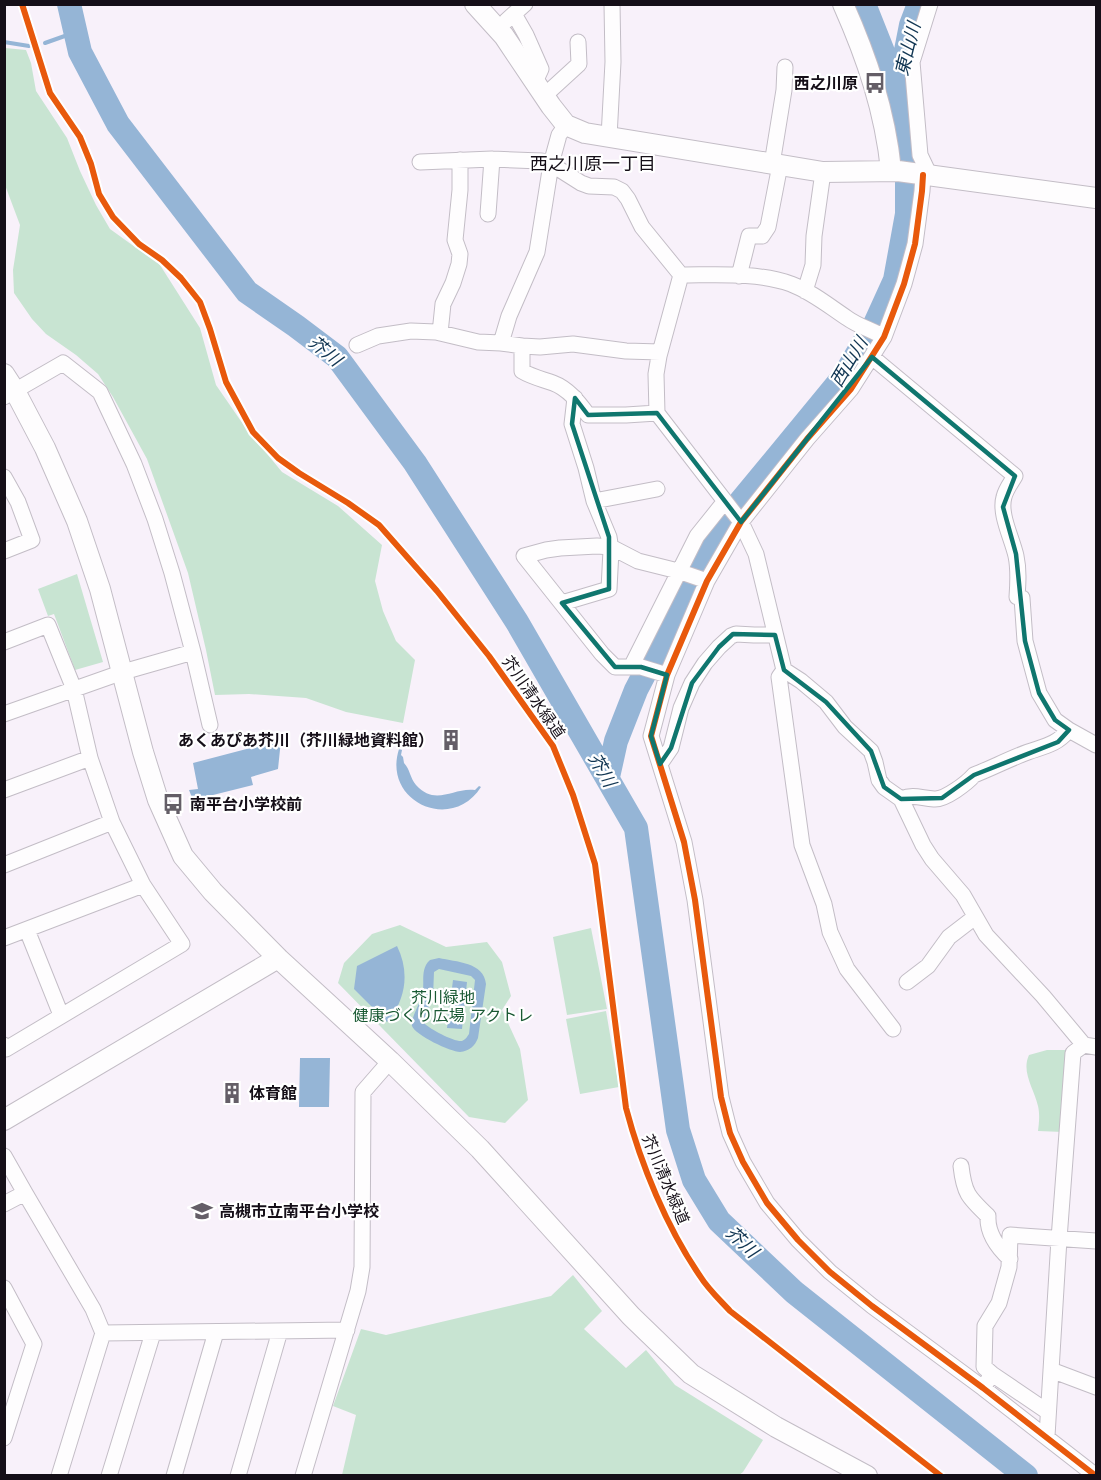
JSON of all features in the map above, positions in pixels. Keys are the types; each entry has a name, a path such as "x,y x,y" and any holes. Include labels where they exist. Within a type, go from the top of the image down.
{"street":[{"path":"475,4 498,28 566,125 585,133 823,172 895,170 1096,198"},
{"path":"609,137 613,62 612,4"},
{"path":"843,4 861,45 881,109 895,170"},
{"path":"930,4 912,62 920,156 926,175 915,244 904,284 872,357 851,389 740,520 706,581 664,674 651,736 684,842 695,900 721,1097 730,1133 743,1162 767,1203 798,1240 830,1272 872,1306 1047,1436 1096,1476"},
{"path":"498,28 518,8 526,35 541,69 539,89"},
{"path":"539,89 579,64 578,42"},
{"path":"739,276 749,236 762,236 768,227 785,67"},
{"path":"501,343 509,316 537,252 551,164 559,135 566,125"},
{"path":"420,162 492,159 541,161 551,164 589,186 614,186 622,191 642,227 681,275 739,276 771,279 792,284 846,318 881,336"},
{"path":"488,214 492,159"},
{"path":"440,333 443,304 459,264 460,254 454,240 460,190 460,160"},
{"path":"805,291 813,265 814,236 823,172"},
{"path":"681,275 656,374 657,413 740,520 756,554 784,670 826,702 845,727 871,751 879,780 884,787 901,799 923,845 963,895 986,935 1090,1046 1073,1053 1047,1436"},
{"path":"357,345 378,336 411,331 440,333 478,342 522,346 573,344 626,351 660,352"},
{"path":"522,346 522,371 532,377 556,384 575,398 588,415 657,413"},
{"path":"872,357 1015,476 1003,498 1003,507 1016,554 1017,597 1022,598 1025,641 1039,693 1055,720 1096,745"},
{"path":"210,725 193,652 156,519 134,464 100,392 63,363 8,388 45,448 77,521 100,589 158,800 183,856 213,892 278,958 390,1061 480,1149 631,1316 692,1374 776,1427 867,1476"},
{"path":"562,603 609,589 611,547 594,501 572,424 575,398"},
{"path":"4,477 18,502 33,540 4,551"},
{"path":"594,501 657,489"},
{"path":"636,667 697,536 725,501"},
{"path":"664,674 636,667 615,667 602,654 524,556 560,548 611,547 638,561 679,571 706,581"},
{"path":"4,642 48,625 74,689 90,758 112,822 143,885 182,944 6,1049 4,1045"},
{"path":"660,764 670,748 681,708 692,683 719,647 736,634 775,635"},
{"path":"4,714 123,672 193,652"},
{"path":"784,670 779,677 802,845 824,904 830,932 848,969 893,1029"},
{"path":"901,799 909,796 935,800 942,798 968,782 974,775 1058,742 1069,730"},
{"path":"4,790 90,758"},
{"path":"4,865 112,822"},
{"path":"4,938 143,885"},
{"path":"908,982 928,966 949,937 975,917"},
{"path":"27,930 61,1015"},
{"path":"4,1120 278,958"},
{"path":"303,1476 347,1330 362,1267 363,1092 390,1061"},
{"path":"4,1156 93,1309 102,1334 59,1476"},
{"path":"961,1166 963,1184 968,1195 988,1216 987,1224 998,1248 1010,1259"},
{"path":"4,1204 25,1193"},
{"path":"1048,1412 984,1367 985,1326 999,1303 1009,1267 1010,1236 1096,1241"},
{"path":"4,1288 34,1344 4,1438"},
{"path":"102,1334 347,1330"},
{"path":"238,1476 280,1331"},
{"path":"174,1476 216,1332"},
{"path":"109,1476 153,1334"},
{"path":"1051,1370 1096,1387"},
{"path":"983,1388 992,1374"},
{"path":"1080,1462 1096,1469"}],"highlighted area":[{"path":"872,357 1015,476 1003,507 1016,554 1025,641 1039,693 1055,720 1069,730 1058,742 974,775 942,798 901,799 884,787 871,751 826,702 784,670 775,635 733,634 719,647 692,683 671,748 660,764 651,736 667,675 641,667 615,667 562,603 609,589 609,537 572,424 575,398 588,415 657,413 741,522"}],"green space":[{"path":"5,48 26,50 36,91 67,138 96,205 110,229 160,265 200,328 216,385 245,427 282,472 338,506 382,545 375,581 383,611 396,641 415,660 403,723 346,712 306,698 249,694 215,695 188,573 147,459 98,374 46,334 32,319 14,293 13,270 20,225 5,185"},
{"path":"77,574 103,662 75,670 54,614 48,616 38,589"},
{"name":"芥川緑地 健康づくり広場 アクトレ","path":"400,925 446,947 487,942 502,962 511,996 502,1010 520,1049 528,1100 505,1123 469,1117 338,983 344,963 372,934"},
{"path":"591,928 607,1009 567,1015 553,937"},
{"path":"606,1011 619,1087 580,1094 566,1019"},
{"path":"1047,1050 1068,1050 1063,1132 1038,1131 1039,1109 1026,1068 1029,1055"},
{"path":"573,1275 602,1311 584,1329 626,1368 646,1350 675,1385 763,1440 743,1472 739,1475 342,1475 356,1415 333,1406 361,1329 386,1335 551,1296"}],"water":[{"path":"281,740 278,769 251,777 253,785 193,800 189,790 198,789 193,763"},
{"path":"399,749 402,750 404,763 416,785 431,795 445,795 481,787 468,801 454,808 438,809 423,805 410,796 401,784 396,768"},
{"path":"397,946 404,966 404,985 398,1005 387,1022 354,989 357,966"},
{"path":"439,958 468,964 480,971 484,977 486,984 478,1038 466,1051 455,1051 442,1046 420,1034 412,1026 423,991 424,970 430,960","holes":["439,969 471,976 475,980 469,1034 466,1038 462,1041 454,1039 425,1024 425,1016 433,997 434,972"]},
{"path":"453,980 467,982 462,1029 447,1028"},
{"path":"300,1058 330,1058 329,1107 299,1107"}],"waterway":[{"name":"芥川","path":"69,4 80,52 118,124 247,292 337,357 415,463 517,622 636,828 678,1130 694,1180 719,1221 794,1292 1026,1476"},
{"name":"西山川","path":"608,777 616,741 636,690 711,546 741,501 844,376 875,324 895,280 907,214 907,161 897,93 864,4"},
{"name":"東山川","path":"898,91 911,25 919,4"},
{"path":"45,43 76,32"},
{"path":"4,42 29,46"}],"cycle path":[{"name":"芥川清水緑道","path":"22,4 50,93 80,137 91,164 99,194 113,217 139,244 162,260 181,278 200,302 226,382 253,432 278,458 379,525 437,591 489,656 553,746 573,795 595,864 626,1108 639,1152 656,1195 688,1257 707,1285 730,1311 941,1476"},
{"path":"923,175 915,244 904,284 884,337 851,389 807,439 741,522 707,581 667,675 651,736 684,842 695,900 721,1097 730,1133 743,1162 767,1203 798,1240 830,1272 1096,1476"}],"place":[{"name":"西之川原","path":"875,83"},
{"name":"あくあぴあ芥川（芥川緑地資料館）","path":"451,740"},
{"name":"南平台小学校前","path":"173,804"},
{"name":"体育館","path":"232,1093"},
{"name":"高槻市立南平台小学校","path":"202,1211"}],"district":[{"name":"西之川原一丁目","path":"593,164"}]}
